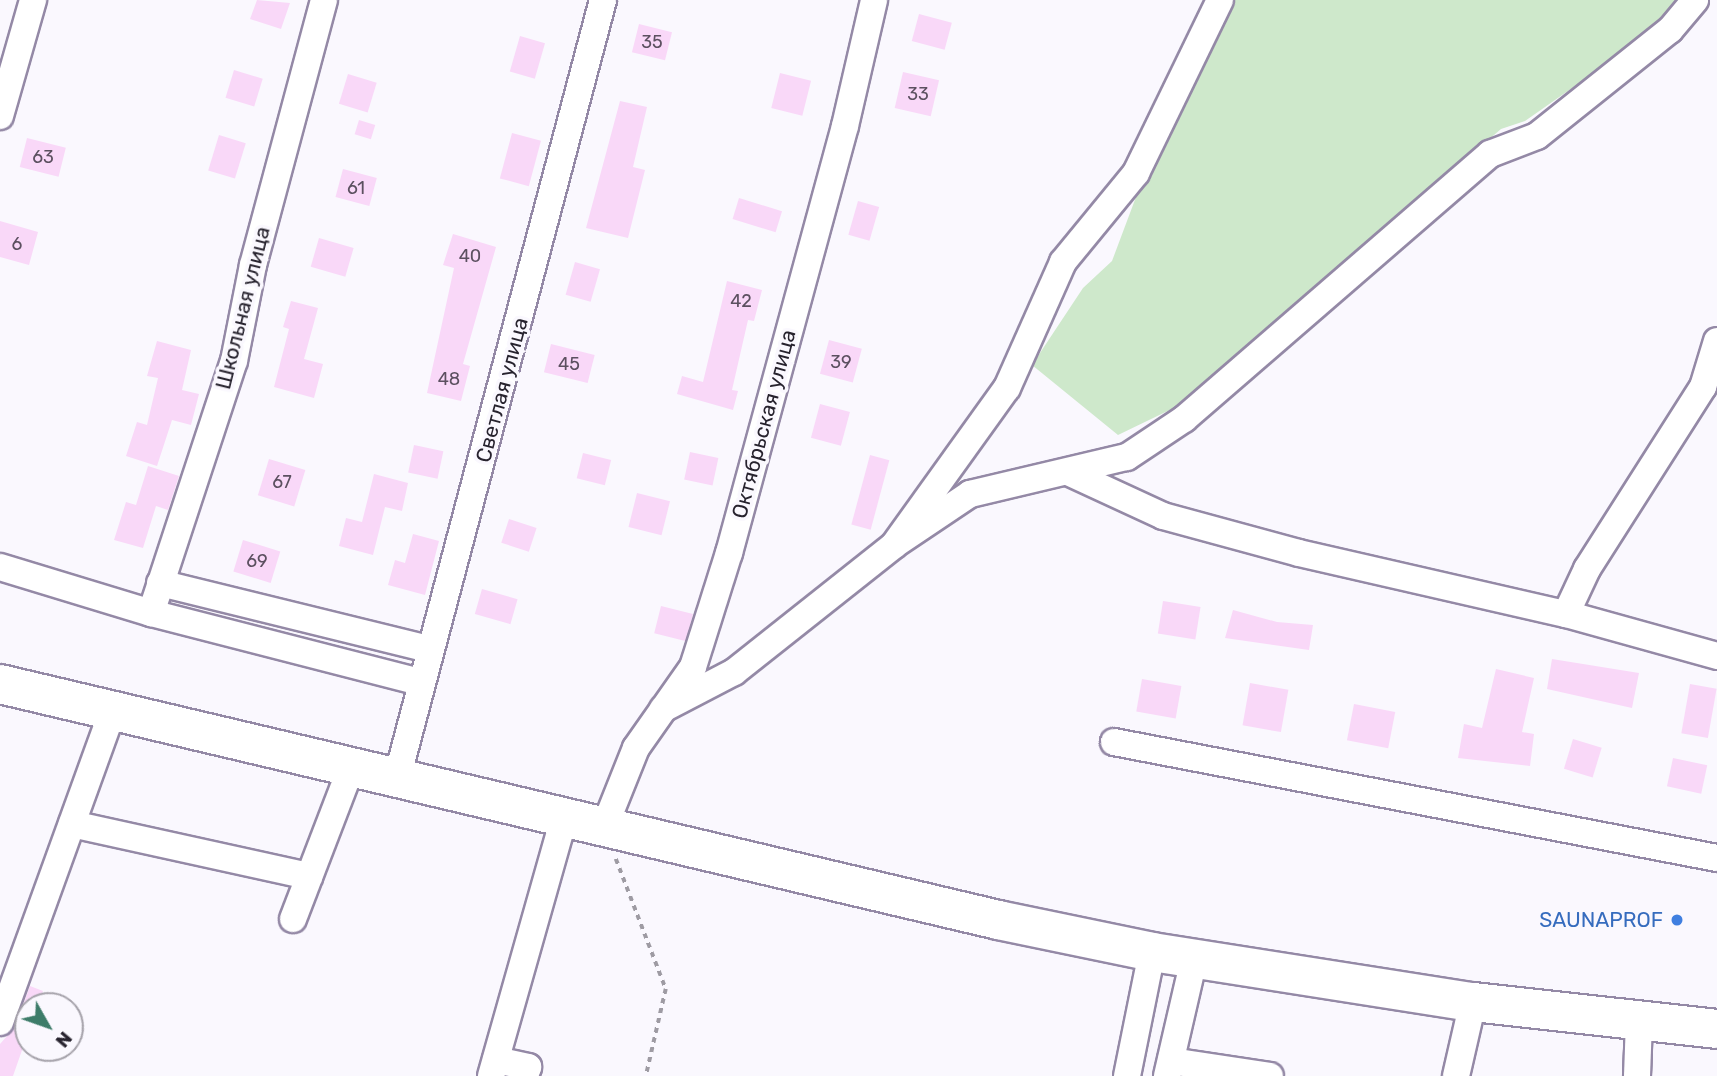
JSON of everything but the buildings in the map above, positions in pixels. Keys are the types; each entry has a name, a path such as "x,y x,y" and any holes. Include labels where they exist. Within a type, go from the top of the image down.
{"highway":[{"path":"0,684 604,828 1152,951 1473,1002 1717,1030"}],"street":[{"path":"0,116 33,0"},
{"name":"Школьная улица","path":"151,613 234,361 247,287 324,0"},
{"name":"Светлая улица","path":"397,779 428,649 466,529 603,0"},
{"name":"Октябрьская улица","path":"604,828 636,748 693,667 729,553 845,126 874,0"},
{"path":"894,545 1007,388 1063,261 1136,173 1220,0"},
{"path":"663,709 734,672 894,545 970,494 1070,474 1127,457 1184,419 1490,154 1537,136 1670,30 1695,0"},
{"path":"1566,614 1587,569 1703,387 1717,341"},
{"path":"1070,474 1163,516 1299,553 1566,614 1717,656"},
{"path":"0,567 151,613 420,682"},
{"path":"160,583 428,649"},
{"path":"0,1022 113,710"},
{"path":"1114,742 1717,858"},
{"path":"293,919 351,768"},
{"path":"525,1076 528,1067 493,1068 564,818"},
{"path":"72,824 309,876"},
{"path":"1127,1076 1152,951"},
{"path":"1194,959 1169,1069 1270,1076"},
{"path":"1456,1076 1473,1002"},
{"path":"1637,1076 1639,1021"}],"path":[{"path":"604,828 666,989 646,1076"}],"green space":[{"path":"1233,0 1680,0 1665,23 1525,121 1501,129 1178,406 1118,435 1032,365 1083,288 1112,261 1139,189 1201,71"}],"place":[{"name":"SAUNAPROF","path":"1677,920"}]}
